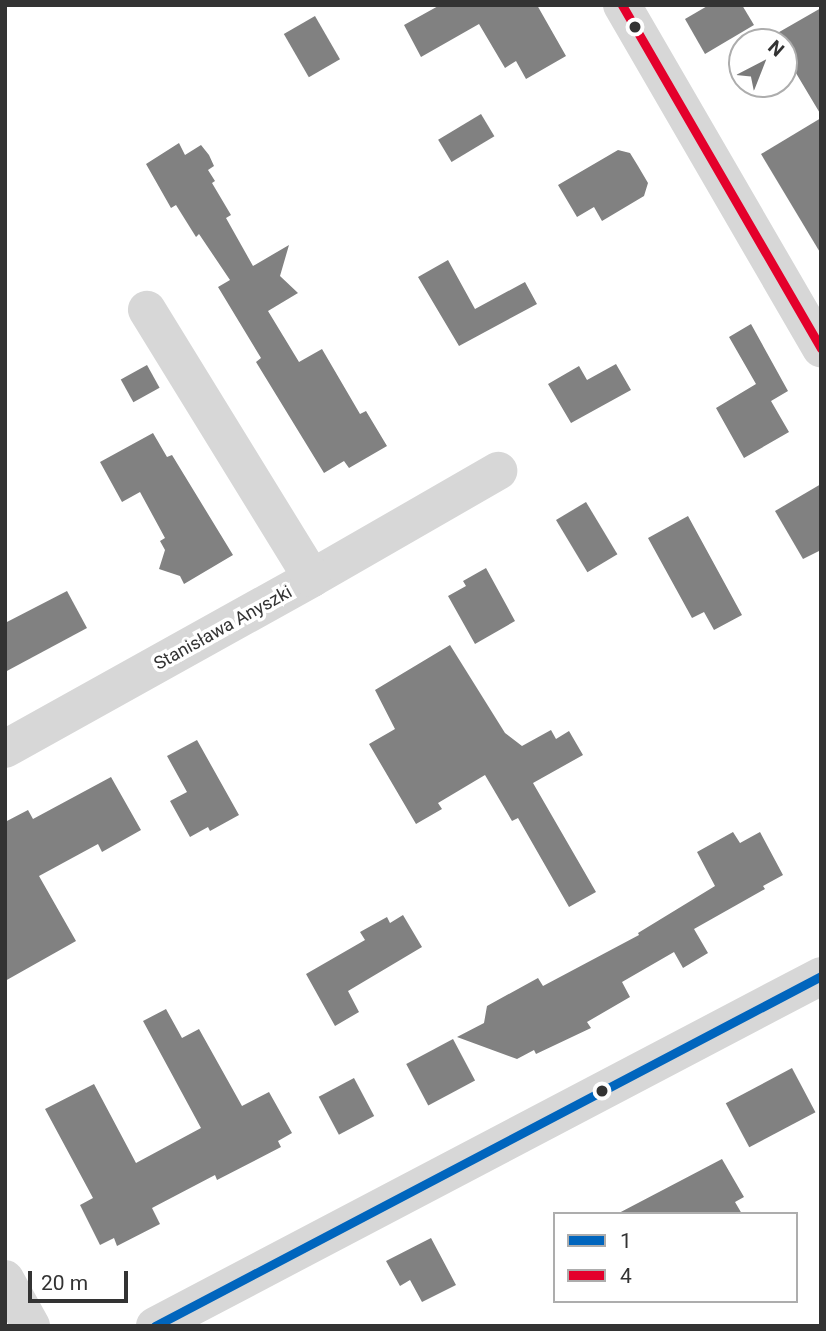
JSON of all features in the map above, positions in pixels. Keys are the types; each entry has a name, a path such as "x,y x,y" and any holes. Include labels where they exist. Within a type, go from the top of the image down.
{"street":[{"path":"622,5 811,308 821,348"},
{"name":"Stanisława Anyszki","path":"5,749 312,578 147,310"},
{"path":"312,578 498,471"},
{"path":"155,1326 821,976"},
{"path":"5,1279 31,1326"}],"building":[{"path":"440,5 537,5 566,56 526,79 516,61 505,68 479,24 421,57 404,25"},
{"path":"709,5 742,5 754,25 749,28 728,28 728,40 705,54 685,19"},
{"path":"821,8 821,115 798,76 798,28 786,28"},
{"path":"315,16 340,59 309,77 284,34"},
{"path":"481,114 494,136 452,162 438,140"},
{"path":"821,118 821,254 761,154"},
{"path":"179,143 185,155 201,145 209,155 214,166 208,170 215,181 212,183 231,215 226,218 253,266 289,245 280,276 298,293 268,311 299,362 322,349 360,414 366,411 387,446 349,468 344,461 324,473 256,362 261,358 218,287 230,280 199,234 196,237 176,205 171,208 146,164"},
{"path":"618,150 630,153 648,183 644,196 602,221 594,207 577,217 558,185"},
{"path":"448,260 475,309 525,282 537,304 459,346 418,277"},
{"path":"751,324 788,391 771,401 789,432 744,458 716,408 756,384 729,337"},
{"path":"616,364 631,390 571,423 548,384 579,366 587,380"},
{"path":"147,365 160,388 133,402 121,380"},
{"path":"153,433 167,457 172,455 233,555 184,584 180,576 159,569 165,550 160,541 165,538 140,492 122,502 100,462"},
{"path":"821,484 821,550 803,559 775,511"},
{"path":"586,502 617,554 587,572 556,520"},
{"path":"688,516 742,615 714,630 704,612 692,618 648,538"},
{"path":"486,568 515,621 475,644 448,596 466,586 463,581"},
{"path":"67,591 87,628 5,672 5,623"},
{"path":"450,645 505,733 522,746 551,730 556,739 569,731 583,755 533,783 596,892 569,907 518,818 512,821 485,775 438,803 442,809 416,824 369,744 395,729 375,690"},
{"path":"197,740 239,815 210,831 208,827 190,837 170,801 187,792 167,756"},
{"path":"111,777 141,830 102,852 98,844 39,876 76,941 5,981 5,822 28,810 33,819"},
{"path":"733,832 740,843 760,832 783,875 763,886 765,889 694,929 708,953 683,968 674,952 622,982 630,997 587,1022 591,1028 536,1054 534,1050 517,1059 457,1037 484,1023 487,1006 538,978 543,986 639,935 638,933 715,886 697,852"},
{"path":"403,915 422,947 348,991 359,1012 335,1026 306,974 365,940 360,932 387,917 390,923"},
{"path":"166,1009 182,1038 199,1029 242,1106 269,1092 292,1133 278,1141 281,1147 217,1180 215,1175 152,1208 160,1224 117,1246 114,1238 100,1245 80,1205 93,1198 45,1109 94,1084 136,1163 201,1128 143,1021"},
{"path":"453,1039 475,1080 428,1105 406,1064"},
{"path":"792,1068 815,1112 749,1147 726,1103"},
{"path":"354,1078 374,1116 339,1135 319,1097"},
{"path":"722,1159 744,1197 735,1202 741,1212 621,1212"},
{"path":"431,1238 456,1285 422,1302 410,1280 400,1286 386,1261"}],"transit line":[{"name":"4","path":"622,5 821,348"},
{"name":"1","path":"155,1326 821,976"}]}
